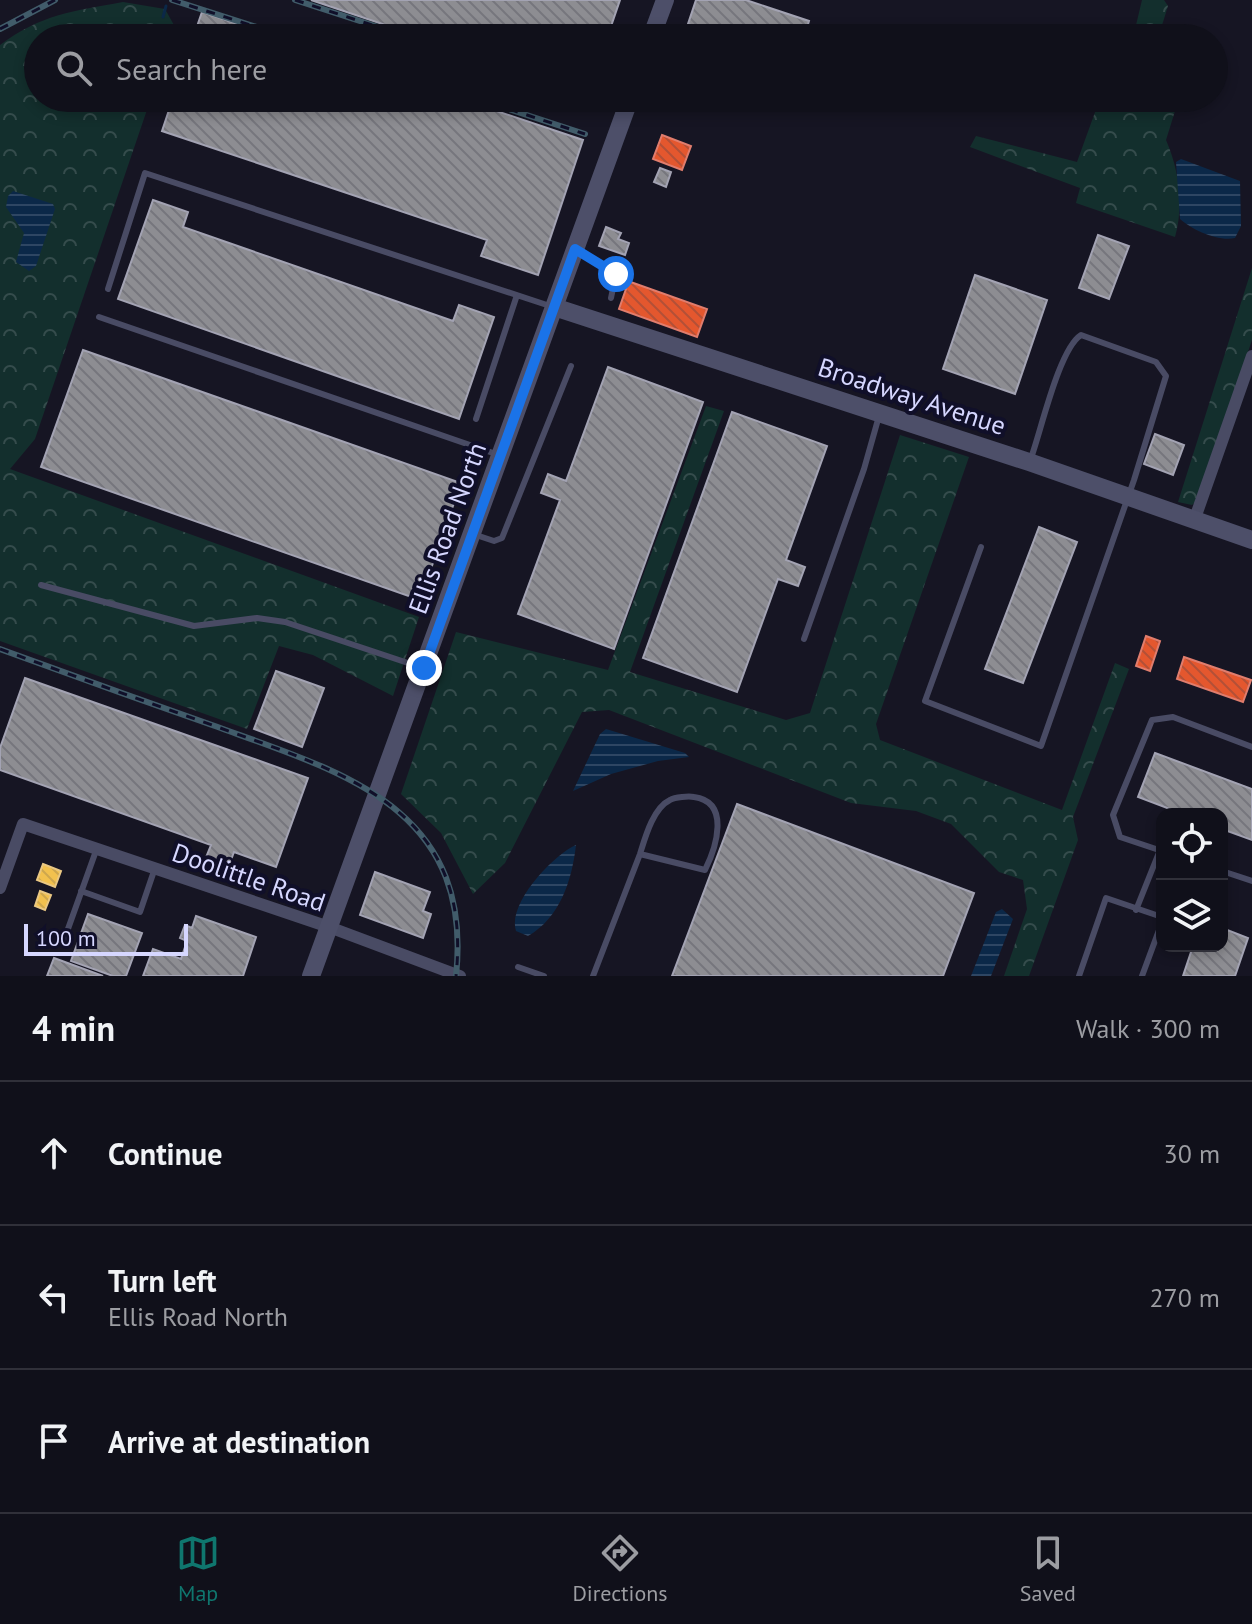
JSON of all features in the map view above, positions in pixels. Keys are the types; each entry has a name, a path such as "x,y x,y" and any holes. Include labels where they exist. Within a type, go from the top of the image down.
{"street":[{"path":"656,24 665,0"},
{"name":"Ellis Road North","path":"311,976 625,112"},
{"name":"Broadway Avenue","path":"554,307 1029,462 1252,540"},
{"path":"1194,521 1246,393 1252,356"},
{"name":"Doolittle Road","path":"0,888 23,824 329,927 460,976"}],"lane":[{"path":"108,289 145,173 554,307"},
{"path":"575,249 616,274 611,298"},
{"path":"476,419 517,295"},
{"path":"99,317 501,455"},
{"path":"981,547 925,701 1041,746 1128,497 1166,376 1165,370 1156,362 1081,335 1069,349 1029,462"},
{"path":"472,534 494,541 502,538 571,366"},
{"path":"804,639 864,469 880,413"},
{"path":"41,585 194,626 257,618 285,622 424,668"},
{"path":"1156,848 1120,837 1113,815 1152,720 1173,717 1252,747"},
{"path":"593,976 640,854 656,814 670,800 692,796 707,800 714,809 718,829 714,853 705,870 640,854"},
{"path":"64,940 97,848"},
{"path":"1136,910 1156,862"},
{"path":"81,891 140,912 155,868"},
{"path":"1228,873 1252,881"},
{"path":"1079,976 1106,898 1156,918"},
{"path":"1142,976 1156,937"},
{"path":"518,967 544,976"}],"green space":[{"path":"1142,0 1164,0 1168,6 1162,24 1136,24"},
{"path":"123,2 165,9 173,24 35,24 73,11"},
{"path":"24,30 24,112 146,112 35,439 10,469 419,617 393,696 313,655 279,646 247,729 0,641 0,45"},
{"path":"1095,112 1175,112 1166,140 1179,188 1175,237 1076,203 1080,188 970,147 976,136 1077,162"},
{"path":"1252,268 1252,340 1198,500 1192,505 1178,502"},
{"path":"706,406 724,411 630,672 786,720 810,713 900,435 969,457 876,724 880,740 1062,810 1115,663 1129,669 1073,817 1078,840 1029,976 1004,976 1027,909 1023,880 999,872 951,824 916,811 851,803 609,710 582,712 505,863 473,894 441,833 401,794 456,632 608,670"}],"water":[{"path":"1181,159 1240,181 1241,226 1235,238 1206,234 1180,219 1176,162"},
{"path":"13,191 53,204 55,209 36,266 29,271 16,262 24,233 6,207 8,196"},
{"path":"606,729 685,753 689,757 658,761 611,774 573,791 600,734"},
{"path":"576,845 567,884 556,909 528,936 516,931 518,908 534,882 566,850"},
{"path":"1002,909 1013,919 991,976 971,976 996,912"}],"building: Homes":[{"path":"43,864 61,871 55,887 37,880"},
{"path":"40,891 51,895 45,910 35,906"}],"building: Shops":[{"path":"662,135 691,146 682,170 653,159"},
{"path":"625,280 707,309 697,337 619,309 626,289 622,288"},
{"path":"1146,636 1160,641 1150,671 1136,666"},
{"path":"1184,657 1251,680 1243,702 1177,679"}],"building: Industry":[{"path":"311,0 620,0 612,24 382,24"},
{"path":"696,0 746,0 809,21 808,24 688,24"},
{"path":"202,12 238,24 198,24"},
{"path":"168,112 500,112 583,140 538,275 481,256 487,240 162,131"},
{"path":"660,168 671,172 666,187 654,182"},
{"path":"153,200 188,212 183,227 453,321 459,305 494,317 459,419 118,299"},
{"path":"606,227 621,233 618,239 629,243 625,255 599,246"},
{"path":"1098,235 1129,246 1109,299 1079,288"},
{"path":"975,275 1047,300 1015,394 943,369"},
{"path":"83,350 461,483 420,600 41,467"},
{"path":"608,367 703,402 614,649 518,614 560,500 541,493 548,474 566,481"},
{"path":"732,412 827,446 786,560 805,567 798,586 778,579 737,692 643,658"},
{"path":"1155,434 1184,445 1173,475 1144,464"},
{"path":"1039,527 1077,542 1023,683 985,669"},
{"path":"276,671 324,688 302,747 254,729"},
{"path":"25,678 308,778 276,867 234,852 228,868 205,860 211,845 0,770 0,748"},
{"path":"1155,753 1252,789 1252,840 1228,831 1228,808 1167,808 1138,797"},
{"path":"737,804 974,893 943,976 672,976"},
{"path":"375,872 430,892 423,911 431,914 423,938 360,915"},
{"path":"88,914 142,933 126,976 113,976 71,961"},
{"path":"196,916 256,937 243,976 143,976 153,949 181,959 187,941 180,938 185,925 192,928"},
{"path":"1228,930 1248,938 1235,976 1183,976 1191,952 1228,952"},
{"path":"54,958 103,976 47,976"}],"waterway":[{"path":"163,17 166,6"}],"railway":[{"path":"0,29 55,0"},
{"path":"172,0 247,24"},
{"path":"295,0 369,24"},
{"path":"518,112 585,134"},
{"path":"0,649 307,760 351,780 389,804 421,834 444,872 456,918 456,976"}],"route":[{"path":"424,668 575,249 616,274"}]}
